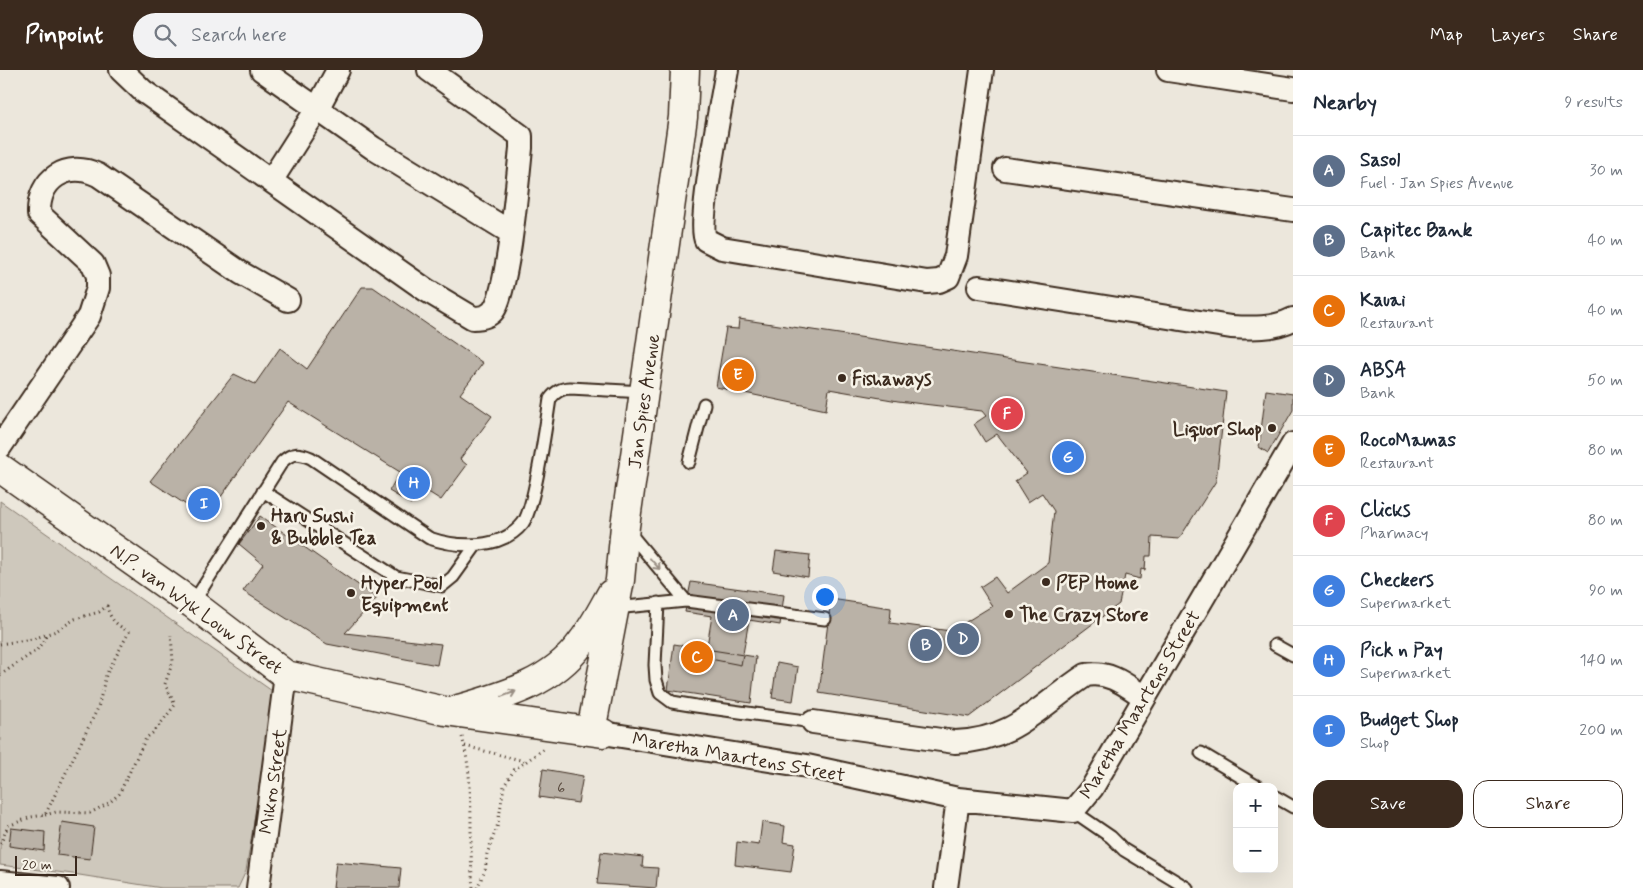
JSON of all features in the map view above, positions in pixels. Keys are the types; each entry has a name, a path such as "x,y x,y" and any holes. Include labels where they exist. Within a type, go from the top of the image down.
{"street":[{"path":"121,70 143,91 426,290 473,318 489,315 495,309 504,274 521,136 429,70"},
{"path":"262,70 373,148 510,232"},
{"path":"271,181 317,109 338,70"},
{"name":"Jan Spies Avenue","path":"597,732 620,580 625,526 682,116 685,70"},
{"path":"727,70 710,172 704,228 706,240 722,248 927,282 948,278 956,256 982,70"},
{"path":"1168,70 1293,89"},
{"path":"0,446 89,316 98,288 98,276 93,264 39,214 42,193 60,172 81,168 98,175 241,273 288,300"},
{"path":"1006,169 1293,210"},
{"path":"979,287 1231,327 1258,328 1286,322 1293,318"},
{"name":"Maretha Maartens Street","path":"597,732 807,766 958,799 1073,811 1092,788 1293,444"},
{"name":"N.P. van Wyk Louw Street","path":"0,468 193,604 286,675 445,711 597,732"},
{"path":"445,711 457,710 507,695 536,682 560,666 581,643 620,580"},
{"path":"812,722 955,742 977,741 1013,728 1086,675 1096,673 1109,676 1144,697"},
{"name":"Mikro Street","path":"258,888 286,675"},
{"path":"946,888 958,799"},
{"path":"0,882 58,888"}],"lane":[{"path":"193,604 263,491 282,462 291,454 297,453 311,458 430,538 448,544 476,545 496,541 512,534 524,522 530,505 550,399 554,394 560,390 570,388 645,392"},
{"path":"689,462 704,404"},
{"path":"263,491 396,577 442,586 453,577 476,545"},
{"path":"625,526 686,601"},
{"path":"615,608 686,601 825,619"},
{"path":"658,603 655,665 656,680 660,694 672,702 812,722"},
{"path":"1275,645 1293,655"},
{"path":"1200,753 1251,783"},
{"path":"1278,798 1293,807"},
{"path":"1073,811 1111,837 1124,850 1187,888"}],"path":[{"path":"0,644 33,639 48,634 75,619 99,612 106,606 109,616 114,622 129,632 106,675 98,708 85,737 45,815"},
{"path":"0,675 37,650 48,634"},
{"path":"0,845 8,826 31,817 56,812 90,813 102,808 119,794 146,738 154,732 176,705 165,684 173,662 171,635"},
{"path":"462,737 470,793 475,888"},
{"path":"464,746 525,761"},
{"path":"475,888 485,871 487,854 498,824 504,786 514,770 546,748"}],"shaded area":[{"path":"0,501 275,693 246,871 238,888 162,888 0,865"}],"building":[{"path":"362,287 373,287 483,363 460,394 492,416 460,459 467,465 441,500 422,488 411,504 389,491 400,472 288,402 206,518 150,481 234,374 255,384 280,348 307,369"},
{"path":"739,319 1226,392 1216,481 1179,539 1152,537 1151,556 1146,556 1145,570 1141,569 1140,579 1125,575 1119,604 969,717 819,693 831,599 891,608 890,623 951,631 992,606 980,587 995,577 1007,593 1048,563 1054,511 1042,493 1028,502 1015,481 1027,473 997,434 985,442 974,424 986,416 982,411 898,401 829,389 826,410 716,387 726,328 738,329"},
{"name":"Liquor Shop","path":"1266,390 1293,394 1293,410 1268,453 1259,447"},
{"path":"260,516 377,598 345,633 441,644 437,665 327,644 243,591 263,564 239,544"},
{"path":"776,551 810,555 808,577 773,571"},
{"path":"691,582 784,595 780,625 749,620 741,665 705,658 712,616 685,612"},
{"path":"674,644 756,657 751,703 668,690"},
{"path":"777,663 798,667 793,701 772,698"},
{"path":"543,769 583,776 578,803 539,797"},
{"path":"62,822 94,827 90,859 57,855"},
{"path":"762,822 785,826 783,842 795,844 791,872 735,865 737,842 759,845"},
{"path":"11,828 45,832 44,851 9,846"},
{"path":"601,852 643,857 642,867 658,868 656,888 597,884"},
{"path":"336,862 401,868 399,888 333,888"}],"place":[{"name":"RocoMamas","path":"738,375"},
{"name":"Fishaways","path":"842,378"},
{"name":"Clicks","path":"1007,414"},
{"name":"Liquor Shop","path":"1272,428"},
{"name":"Checkers","path":"1068,457"},
{"name":"Pick n Pay","path":"414,483"},
{"name":"Budget Shop","path":"204,504"},
{"name":"Haru Sushi & Bubble Tea","path":"261,526"},
{"name":"PEP Home","path":"1046,582"},
{"name":"Hyper Pool Equipment","path":"351,593"},
{"name":"The Crazy Store","path":"1009,614"},
{"name":"Sasol","path":"733,615"},
{"name":"ABSA","path":"963,639"},
{"name":"Capitec Bank","path":"926,645"},
{"name":"Kauai","path":"697,657"}]}
